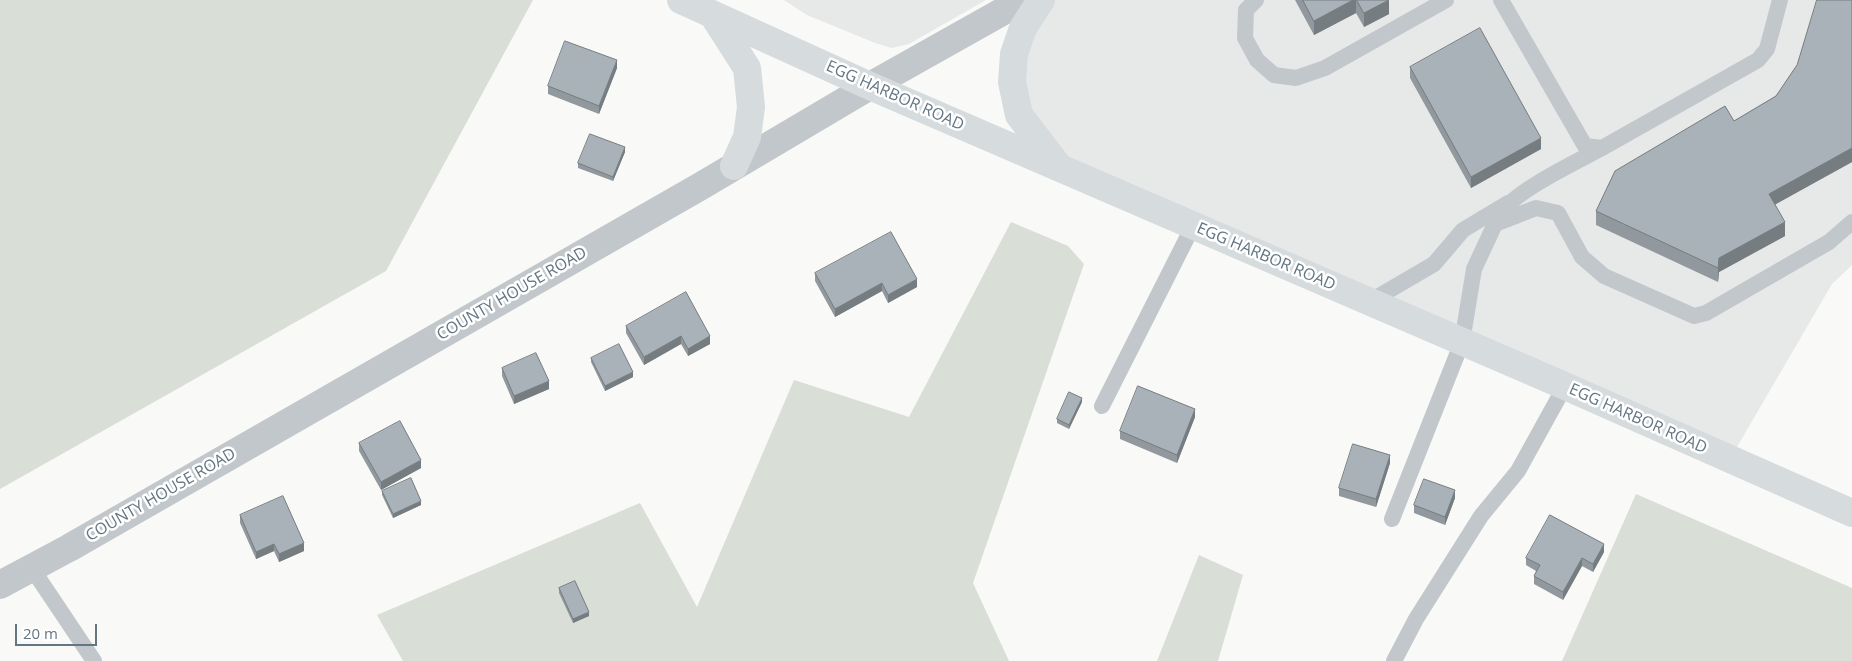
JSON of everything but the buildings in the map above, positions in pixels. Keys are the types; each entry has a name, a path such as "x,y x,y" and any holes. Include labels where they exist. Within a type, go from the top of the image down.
{"main road":[{"name":"EGG HARBOR ROAD","path":"682,0 870,86 1565,386 1852,513"},
{"path":"1041,0 1023,28 1014,54 1012,82 1019,115 1060,168"},
{"path":"713,15 747,68 751,107 748,137 734,166"}],"street":[{"name":"COUNTY HOUSE ROAD","path":"0,585 78,543 1022,0"}],"lane":[{"path":"1256,0 1246,10 1245,38 1257,60 1274,75 1296,78 1325,68 1446,0"},
{"path":"1501,0 1585,146 1602,148"},
{"path":"1369,302 1434,264 1463,230 1547,178 1758,60 1767,49 1780,0"},
{"path":"1392,519 1462,342 1474,268 1494,224 1508,203"},
{"path":"1494,224 1536,208 1558,213 1582,257 1604,276 1694,316 1706,313 1829,242 1852,222"},
{"path":"1102,406 1193,226"},
{"path":"1394,661 1416,619 1481,516 1518,471 1565,386"},
{"path":"32,567 94,661"}],"shaded area":[{"path":"0,0 533,0 386,271 0,489"},
{"path":"784,0 986,0 909,44 892,48 807,15"},
{"path":"1041,0 1852,0 1852,265 1832,284 1730,459 1060,168 1019,115 1014,54"},
{"path":"1011,222 1068,246 1084,264 973,583 1009,661 403,661 377,615 640,503 697,607 794,380 909,417"},
{"path":"1636,494 1852,588 1852,661 1562,661"},
{"path":"1199,555 1243,575 1218,661 1157,661"}]}
